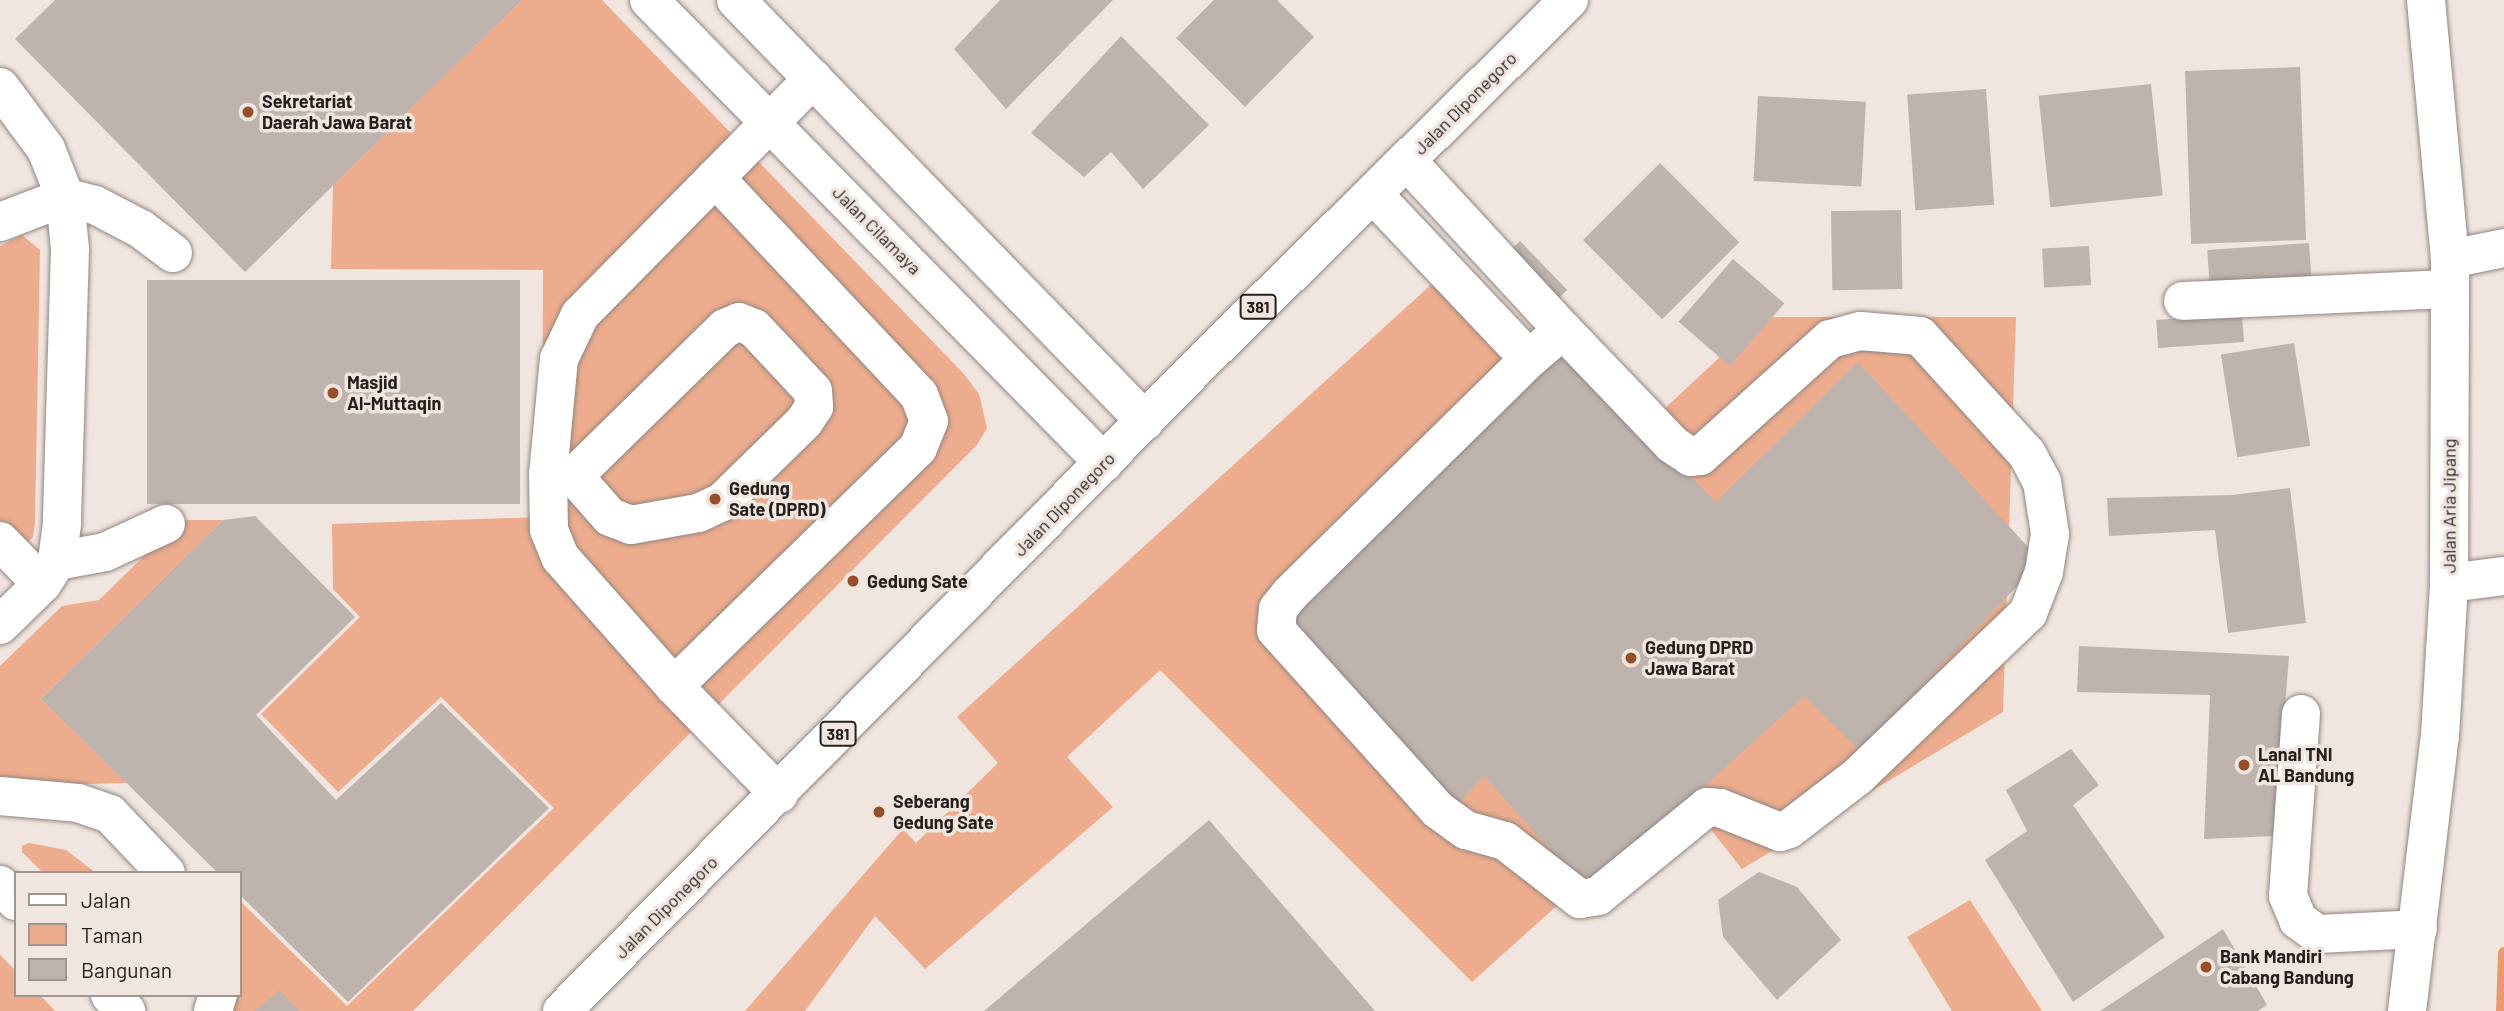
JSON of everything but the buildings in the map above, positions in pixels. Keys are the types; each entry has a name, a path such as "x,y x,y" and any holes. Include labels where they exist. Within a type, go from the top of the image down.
{"street":[{"name":"Jalan Cilamaya","path":"649,0 1104,463"},
{"path":"736,0 1145,421"},
{"name":"Jalan Diponegoro","path":"570,1008 1145,421 1569,0"},
{"name":"Jalan Aria Jipang","path":"2407,1011 2440,736 2449,583 2450,274 2426,0"},
{"path":"779,794 674,686 559,557 549,530 561,476 559,359 580,315 813,79"},
{"path":"0,87 46,149 65,197 70,249 70,365 50,573"},
{"path":"1407,161 1563,330 1672,444 1690,457 1700,456 1830,339 1860,331 1920,336 2027,454 2042,482 2050,534 2044,572 2028,613 1800,825 1780,832 1720,808 1707,807 1598,896 1580,899 1569,894 1506,841 1466,831 1438,810 1276,630 1278,609 1290,594 1529,359 1563,330"},
{"path":"674,686 918,448 929,421 919,395 715,178"},
{"path":"1373,194 1529,359"},
{"path":"0,222 65,197 94,205 141,229 173,253"},
{"path":"2183,301 2450,274 2504,248"},
{"path":"739,322 754,328 813,391 814,407 804,422 722,502 698,513 631,525 610,517 561,476 725,328 739,322"},
{"path":"0,625 50,573 166,524"},
{"path":"0,541 50,573"},
{"path":"2449,583 2504,576"},
{"path":"2301,714 2288,896 2298,920 2316,934 2418,929"},
{"path":"0,796 78,803 110,814 164,871"},
{"path":"0,885 14,899"},
{"path":"112,997 126,1011"}],"green space":[{"path":"522,0 602,0 964,374 979,394 987,428 977,445 413,1011 232,1011 232,997 242,997 242,903 347,1006 554,808 441,697 338,792 261,714 360,617 333,589 332,524 542,517 543,270 331,269 333,185"},
{"path":"22,235 40,250 35,523 33,537 26,544 0,535 0,246"},
{"path":"1458,260 1634,437 1763,317 2016,317 2003,712 1742,869 1682,793 1472,982 1160,670 1067,757 1113,807 925,969 875,916 805,1011 745,1011 903,829 916,843 998,763 957,717"},
{"path":"181,520 223,520 41,699 127,783 0,786 0,666 62,606 99,600"},
{"path":"29,843 66,850 93,871 41,871 22,852 22,846"},
{"path":"1970,900 2042,1011 1952,1011 1907,937"},
{"path":"0,955 14,969 14,997 42,997 55,1011 0,1011"}],"waterway":[{"path":"2502,1011 2504,953"}],"place":[{"name":"Sekretariat Daerah Jawa Barat","path":"248,112"},
{"name":"Masjid Al-Muttaqin","path":"333,393"},
{"name":"Gedung Sate (DPRD)","path":"715,499"},
{"name":"Gedung Sate","path":"853,581"},
{"name":"Gedung DPRD Jawa Barat","path":"1631,658"},
{"name":"Lanal TNI AL Bandung","path":"2244,765"},
{"name":"Seberang Gedung Sate","path":"879,812"},
{"name":"Bank Mandiri Cabang Bandung","path":"2206,967"}]}
